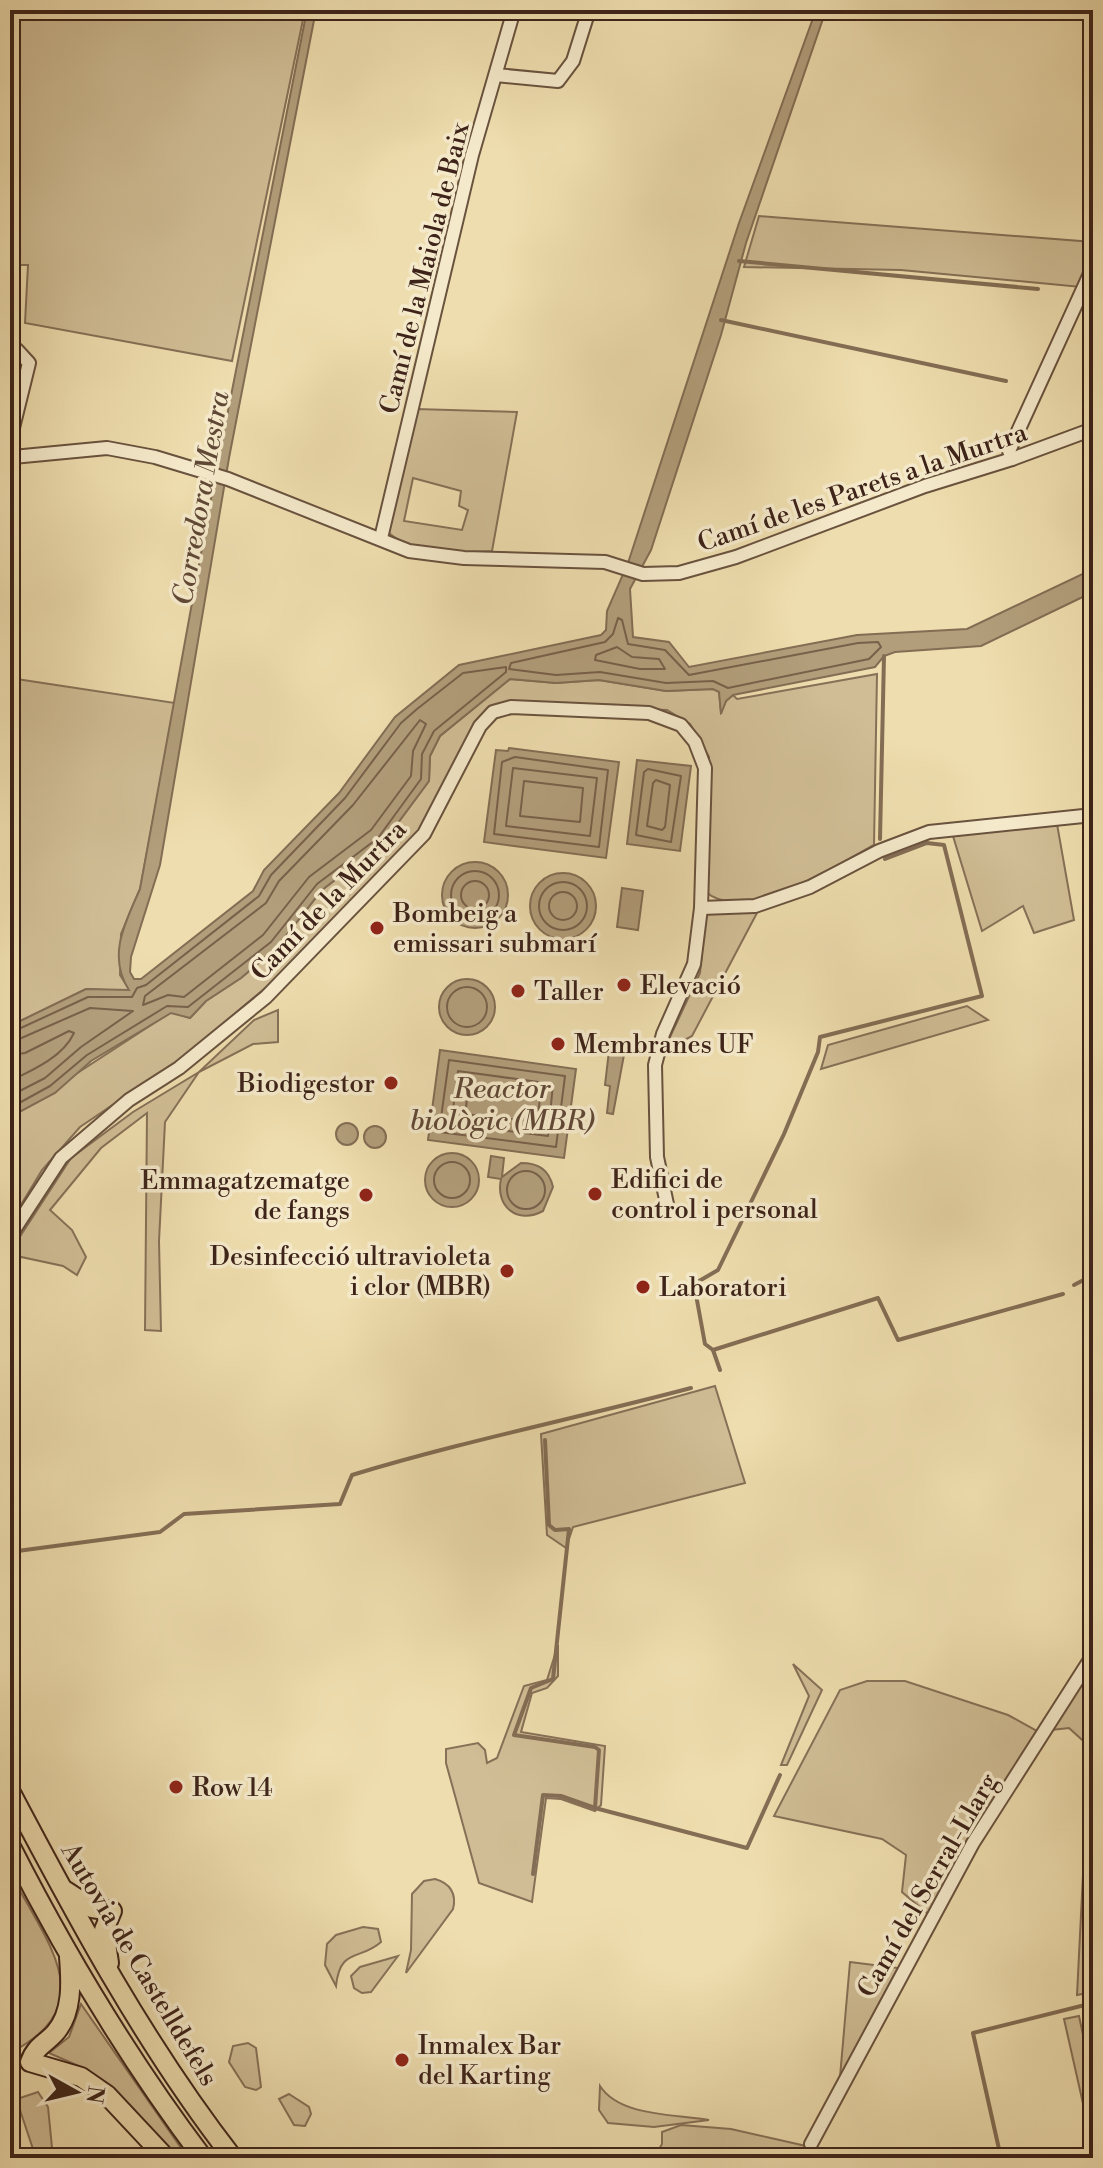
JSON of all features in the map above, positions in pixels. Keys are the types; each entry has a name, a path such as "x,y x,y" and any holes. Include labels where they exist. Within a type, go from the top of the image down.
{"highway":[{"name":"Autovia de Castelldefels","path":"10,1791 60,1887 152,2043 233,2158"},
{"name":"Autovia de Castelldefels","path":"10,1845 69,1955 143,2075 203,2158"},
{"path":"60,1887 92,1908 112,1911 104,1930 112,1977"},
{"path":"69,1955 67,2008 56,2032 34,2052 30,2062 81,2077 107,2095 166,2158"}],"street":[{"name":"Camí de la Maiola de Baix","path":"381,538 469,169 514,10"},
{"path":"496,75 558,81 568,72 589,10"},
{"path":"1012,459 1009,451 1093,267"},
{"path":"10,349 24,355 29,374 10,440"},
{"name":"Camí de les Parets a la Murtra","path":"381,538 409,551 464,558 593,561 643,574 679,573 736,557 925,486 1093,429"},
{"path":"10,452 13,457 26,458 49,451 107,448 155,457 228,479 381,538"},
{"name":"Camí de la Murtra","path":"10,1236 61,1158 129,1100 179,1068 266,997 424,834 480,726 493,712 511,707 649,713 681,725 695,742 705,768 701,908"},
{"path":"668,1209 657,1157 655,1065 663,1034 694,964 701,908 755,906 810,887 879,851 929,832 1093,815"},
{"name":"Camí del Serral-Llarg","path":"811,2144 973,1843 1093,1655"}],"shaded area":[{"path":"10,10 305,10 232,361 25,323 28,265 10,265"},
{"path":"759,216 1093,242 1093,257 1081,287 901,270 744,267"},
{"path":"416,409 517,412 492,551 424,549 389,533","holes":["413,478 461,491 459,506 468,510 462,530 404,521"]},
{"path":"877,674 874,845 790,888 743,901 722,900 706,892 709,757 690,724 667,710 517,704 495,707 474,724 423,830 277,978 185,1056 80,1127 42,1170 10,1223 10,1117 171,1012 190,1018 206,1001 241,978 277,947 322,890 383,843 429,781 430,756 440,736 510,679 556,683 599,680 666,691 713,689 719,691 721,712 733,695 737,699"},
{"path":"10,678 175,703 140,889 121,934 120,975 130,991 86,989 10,1026"},
{"path":"1057,824 1074,920 1034,933 1023,906 982,931 953,836"},
{"path":"758,911 692,1036 663,1052 700,973 706,913"},
{"path":"967,1006 988,1020 821,1069 828,1045"},
{"path":"278,1010 278,1042 253,1044 199,1072 254,1020"},
{"path":"199,1072 165,1122 159,1241 161,1331 145,1330 147,1113 101,1148 50,1210 72,1230 86,1257 77,1275 63,1266 21,1257 10,1275 10,1252 71,1158 133,1112"},
{"path":"715,1386 745,1483 573,1527 566,1548 547,1535 541,1434"},
{"path":"558,1645 558,1676 547,1688 532,1693 521,1732 605,1746 601,1805 595,1811 561,1799 546,1798 532,1902 479,1883 446,1763 446,1749 478,1743 485,1750 487,1763 497,1758 524,1686 547,1680"},
{"path":"1093,1662 1093,1746 1090,1747 1069,1728 1051,1730"},
{"path":"793,1664 822,1690 787,1765 781,1765 809,1696"},
{"path":"867,1681 905,1681 1008,1715 1039,1732 974,1832 928,1914 902,1892 906,1855 882,1839 774,1816 840,1690"},
{"path":"1093,1752 1093,1992 1077,1995 1089,1755"},
{"path":"10,1872 50,1947 59,1970 61,1993 55,2014 39,2034 10,2053"},
{"path":"435,1879 451,1890 453,1909 406,1973 411,1950 412,1894 424,1881"},
{"path":"363,1927 378,1929 381,1942 346,1960 338,1974 336,1986 325,1965 327,1944 336,1935"},
{"path":"398,1956 371,1992 362,1993 354,1988 351,1976 360,1967"},
{"path":"850,1962 898,1968 840,2077"},
{"path":"81,2004 188,2158 171,2158 86,2069 49,2053 69,2037"},
{"path":"1079,2016 1093,2082 1093,2148 1064,2019"},
{"path":"248,2043 256,2048 261,2087 256,2090 245,2087 229,2062 233,2046"},
{"path":"600,2086 621,2104 635,2109 709,2120 654,2127 608,2123 599,2110"},
{"path":"38,2092 48,2107 53,2158 36,2158 19,2107 20,2098"},
{"path":"289,2094 309,2107 311,2114 305,2126 294,2125 279,2099"},
{"path":"681,2125 731,2129 806,2146 800,2158 654,2158 662,2144 662,2132"}],"water":[{"path":"307,10 316,10 229,458 160,865 131,957 130,972 134,979 141,979 253,891 264,870 339,793 395,717 459,665 601,635 606,630 607,611 628,563 739,223 816,10 826,10 746,243 721,335 651,550 630,589 633,637 669,642 689,667 857,635 967,629 1093,569 1093,592 981,646 895,652 884,656 875,667 733,695 726,701 721,714 719,692 713,689 666,691 599,680 556,683 510,679 440,736 430,756 429,781 383,843 322,890 277,947 241,978 206,1001 190,1018 171,1013 91,1061 55,1093 10,1117 10,1026 86,989 129,990 119,965 121,940 140,889 214,482"},
{"path":"509,748 619,762 606,858 484,842 496,750 508,751"},
{"path":"637,760 691,766 680,851 627,844"},
{"path":"475,862 498,872 508,895 498,918 475,928 452,918 442,895 452,872"},
{"path":"563,873 586,883 596,906 586,929 563,939 540,929 530,906 540,883"},
{"path":"622,888 643,891 638,930 617,927"},
{"path":"467,979 487,987 495,1007 487,1027 467,1035 447,1027 439,1007 447,987"},
{"path":"610,1042 626,1044 613,1114 607,1113 610,1086 605,1085"},
{"name":"Reactor biològic (MBR)","path":"440,1050 576,1069 564,1158 428,1140"},
{"path":"347,1123 355,1126 358,1134 355,1142 347,1145 339,1142 336,1134 339,1126"},
{"path":"371,1126 379,1126 386,1137 379,1148 371,1148 364,1141 364,1133"},
{"path":"452,1153 471,1161 479,1180 471,1199 452,1207 433,1199 425,1180 433,1161"},
{"path":"491,1156 504,1158 502,1177 521,1163 533,1164 546,1172 553,1187 543,1211 525,1216 505,1205 501,1197 501,1179 488,1177"}],"waterway":[{"path":"739,261 1038,289"},
{"path":"721,320 1006,381"},
{"path":"880,839 884,656"},
{"path":"720,1370 713,1350 705,1344 694,1284 718,1270 784,1134 818,1052 820,1037 982,996 944,845 927,843 885,859"},
{"path":"1074,1285 1093,1275"},
{"path":"713,1350 878,1298 898,1340 1063,1294"},
{"path":"10,1552 160,1532 184,1514 340,1504 352,1475 691,1388"},
{"path":"533,1874 543,1795 561,1796 595,1808 599,1750 514,1735 531,1688 553,1679 569,1529 555,1530 549,1525 545,1440"},
{"path":"595,1808 747,1848 780,1775"},
{"path":"1001,2158 973,2033 1093,2003"}],"place":[{"name":"Bombeig a emissari submarí","path":"377,928"},
{"name":"Elevació","path":"624,985"},
{"name":"Taller","path":"518,991"},
{"name":"Membranes UF","path":"558,1044"},
{"name":"Biodigestor","path":"391,1083"},
{"name":"Edifici de control i personal","path":"595,1194"},
{"name":"Emmagatzematge de fangs","path":"366,1195"},
{"name":"Desinfecció ultravioleta i clor (MBR)","path":"507,1271"},
{"name":"Laboratori","path":"643,1287"},
{"name":"Row 14","path":"176,1787"},
{"name":"Inmalex Bar del Karting","path":"402,2060"}],"water label":[{"name":"Corredora Mestra","path":"200,498"}]}
